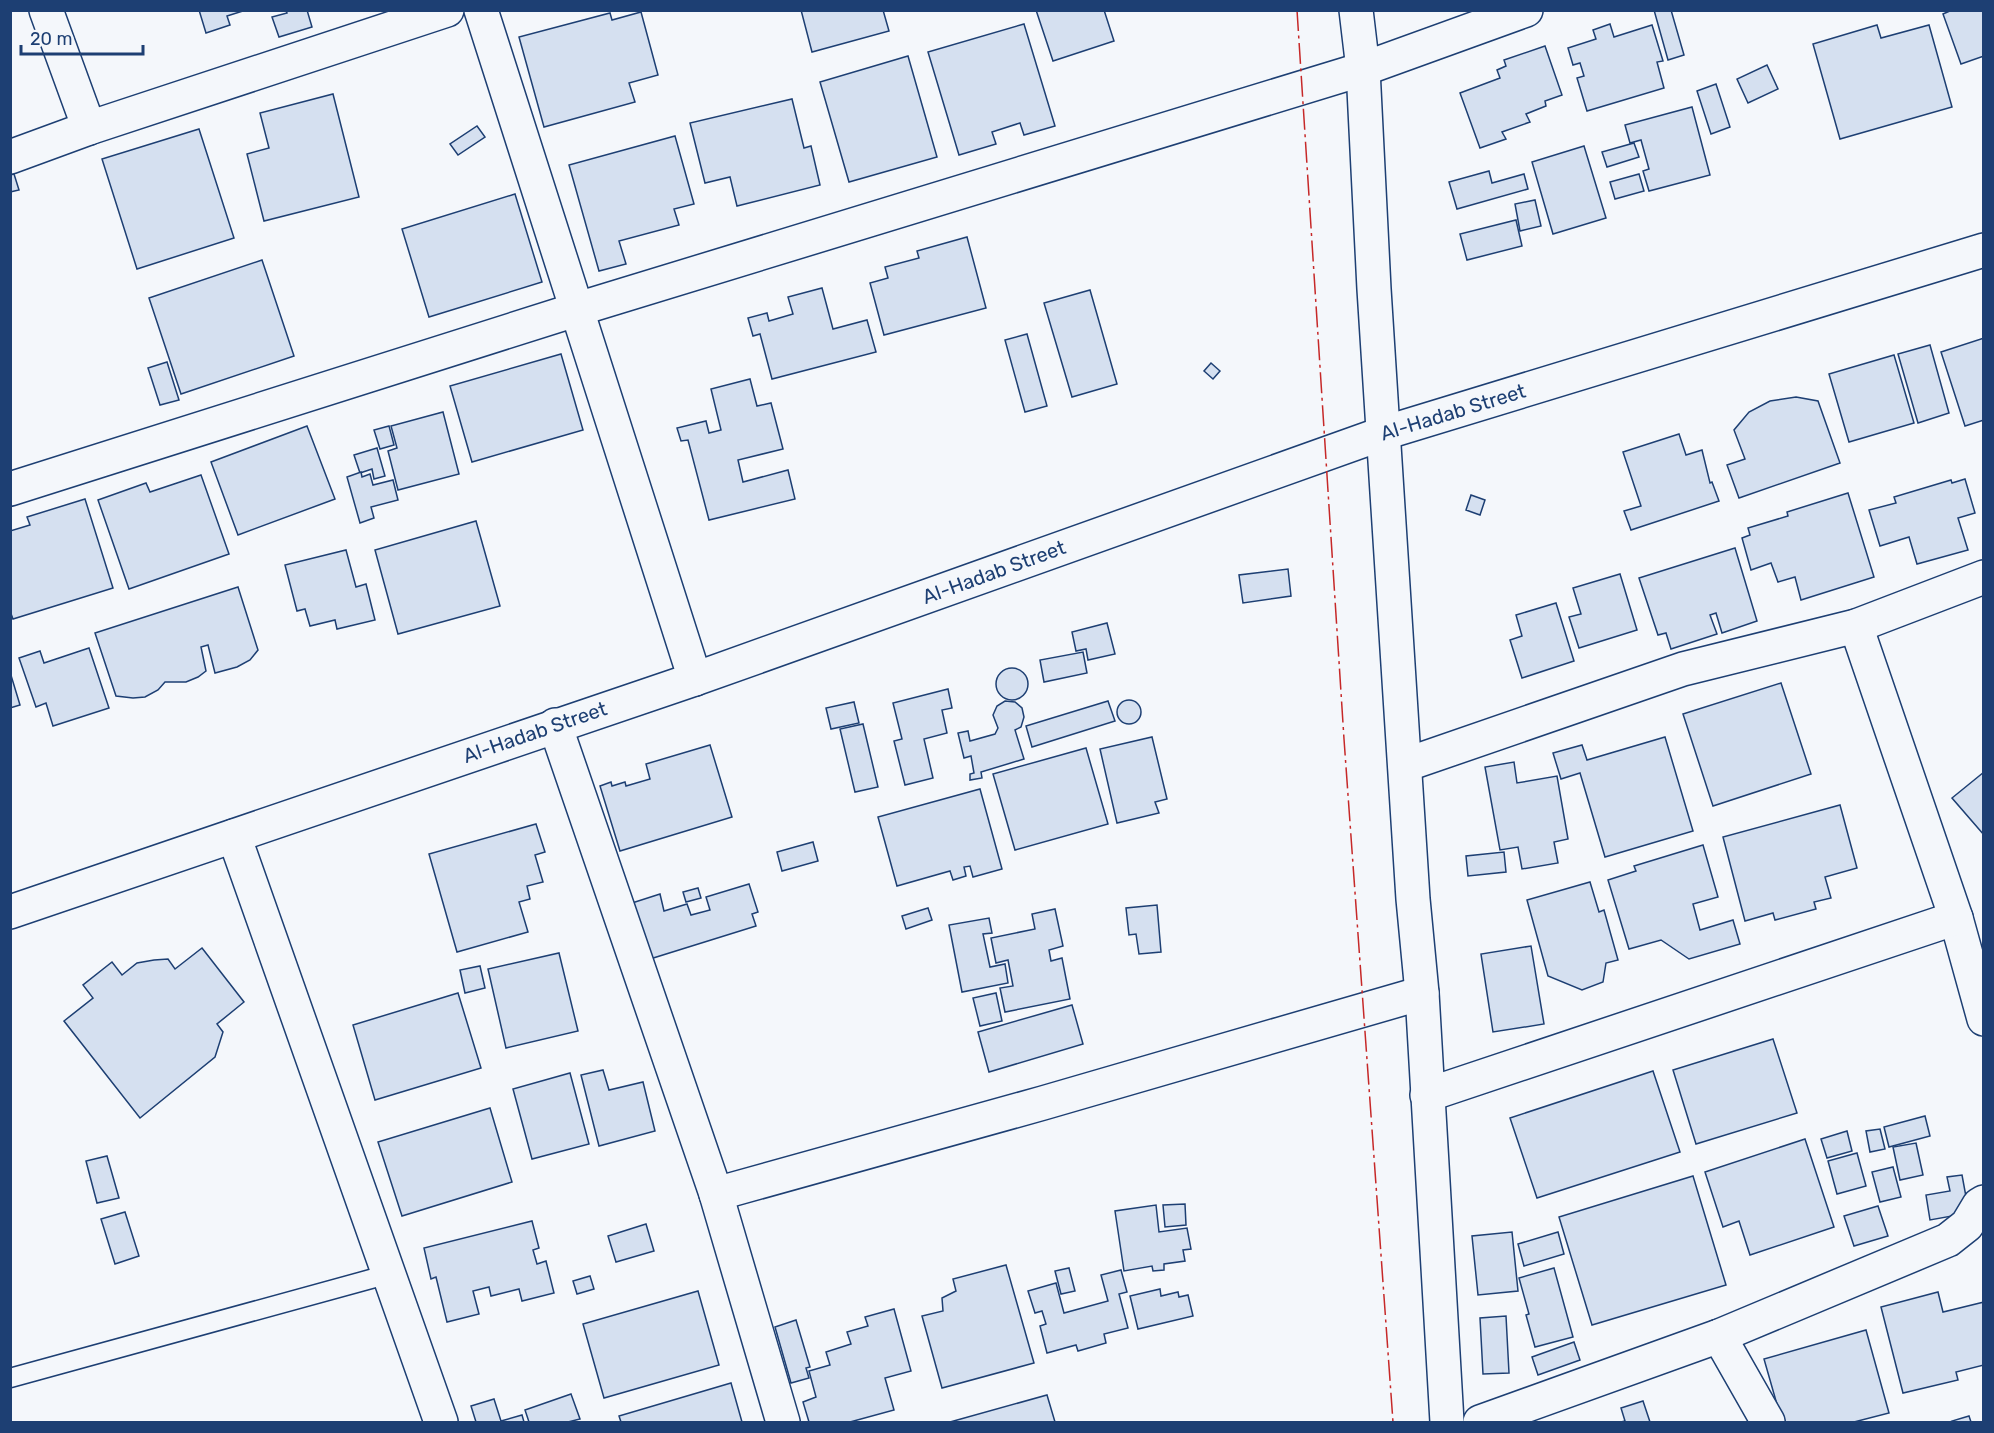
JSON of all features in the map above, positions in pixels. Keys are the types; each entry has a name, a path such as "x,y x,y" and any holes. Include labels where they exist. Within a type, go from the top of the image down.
{"street":[{"path":"46,10 89,128"},
{"path":"10,157 89,128 447,10"},
{"path":"481,10 695,679"},
{"path":"1356,10 1363,69 1447,1422"},
{"path":"10,489 578,309 1363,69 1526,10"},
{"name":"Al-Hadab Street","path":"10,912 695,679 1384,433 1983,250"},
{"path":"1406,765 1683,669 1856,626 1983,577"},
{"path":"1856,626 1956,918 1983,1019"},
{"path":"555,725 716,1194 783,1422"},
{"path":"234,836 441,1422"},
{"path":"1427,1095 1956,918"},
{"path":"716,1194 1043,1103 1422,993"},
{"path":"1480,1422 1719,1336 1948,1240 1967,1224 1983,1202"},
{"path":"1719,1336 1768,1422"}],"lane":[{"path":"10,1378 389,1274"}],"building":[{"path":"199,10 246,10 227,16 230,25 206,33"},
{"path":"286,10 307,10 312,27 279,37 272,17 287,13"},
{"path":"801,10 883,10 889,31 812,52"},
{"path":"1036,10 1104,10 1114,41 1053,61"},
{"path":"1654,10 1671,10 1684,55 1668,60"},
{"path":"1952,10 1984,10 1984,56 1961,64 1943,14"},
{"path":"641,12 658,75 629,83 635,102 544,127 519,37 610,13 612,20"},
{"path":"1024,24 1055,126 1024,135 1020,123 992,132 996,144 959,155 928,52"},
{"path":"1610,24 1614,37 1652,25 1663,61 1657,62 1664,88 1587,111 1577,78 1584,76 1580,63 1573,65 1568,48 1596,39 1593,30"},
{"path":"1877,25 1881,38 1929,25 1952,107 1840,139 1813,44"},
{"path":"1545,46 1562,95 1545,101 1546,106 1526,114 1530,122 1502,132 1506,139 1480,148 1460,93 1500,78 1497,70 1506,66 1504,60"},
{"path":"908,56 937,157 849,182 820,82"},
{"path":"1767,65 1778,89 1748,103 1737,79"},
{"path":"1716,84 1730,127 1711,134 1697,91"},
{"path":"333,94 359,197 264,221 247,154 269,148 260,113"},
{"path":"792,99 804,148 811,146 820,185 737,206 730,177 705,183 690,123"},
{"path":"1692,107 1710,175 1649,191 1643,171 1649,169 1641,140 1630,143 1625,125"},
{"path":"477,126 485,137 458,155 450,144"},
{"path":"199,129 234,238 137,269 102,159"},
{"path":"675,136 694,204 674,209 679,225 619,241 626,264 599,271 569,165"},
{"path":"1634,143 1639,157 1607,167 1602,152"},
{"path":"1584,146 1606,218 1553,234 1532,162"},
{"path":"1489,171 1492,183 1524,174 1528,189 1457,209 1449,182"},
{"path":"14,174 19,190 10,192 10,175"},
{"path":"1639,174 1644,191 1615,199 1610,182"},
{"path":"515,194 542,282 429,317 402,229"},
{"path":"1535,200 1541,226 1520,231 1515,204"},
{"path":"1516,220 1522,246 1467,260 1460,234"},
{"path":"967,237 986,308 884,335 870,283 888,278 885,267 919,258 917,251"},
{"path":"262,260 294,356 181,394 149,298"},
{"path":"822,288 833,329 867,320 876,352 772,379 760,334 753,336 748,318 767,313 769,321 793,314 788,297"},
{"path":"1090,290 1117,384 1072,397 1044,303"},
{"path":"1027,334 1047,406 1025,412 1005,340"},
{"path":"1984,338 1984,420 1965,426 1941,352"},
{"path":"1930,345 1949,413 1918,423 1898,354"},
{"path":"561,354 583,430 472,462 450,386"},
{"path":"1894,355 1914,423 1849,442 1829,374"},
{"path":"167,362 179,400 160,405 148,368"},
{"path":"1211,363 1220,371 1213,379 1204,371"},
{"path":"750,379 757,406 771,403 783,449 738,460 743,482 788,470 795,499 709,520 688,440 681,441 677,428 706,421 709,433 721,430 711,389"},
{"path":"1796,397 1818,401 1840,463 1739,498 1727,465 1745,459 1734,430 1749,412 1770,401"},
{"path":"443,412 459,474 398,490 388,451 397,448 391,426"},
{"path":"307,426 335,499 238,535 211,462"},
{"path":"389,426 394,445 380,449 374,430"},
{"path":"1679,434 1686,455 1702,450 1710,483 1712,482 1719,501 1631,530 1624,511 1641,506 1623,452"},
{"path":"377,448 385,476 374,479 372,469 360,473 354,455"},
{"path":"361,472 362,477 370,474 373,485 393,480 398,500 371,507 374,518 360,523 347,477"},
{"path":"201,475 229,554 129,589 98,500 146,483 150,492"},
{"path":"1965,479 1975,513 1958,518 1968,550 1917,564 1909,537 1880,546 1869,510 1896,503 1894,497 1951,480 1952,483"},
{"path":"1848,493 1874,577 1801,600 1795,577 1778,582 1771,563 1751,570 1742,538 1750,535 1748,528 1788,516 1787,512"},
{"path":"1471,495 1485,500 1480,515 1466,510"},
{"path":"85,499 113,588 13,619 10,611 10,531 30,525 27,517"},
{"path":"476,521 500,606 398,634 375,550"},
{"path":"1735,548 1757,621 1722,633 1716,613 1710,615 1717,634 1671,649 1666,633 1658,635 1639,578"},
{"path":"346,550 356,587 366,584 375,620 337,629 335,620 310,626 305,609 297,611 285,565"},
{"path":"1288,569 1291,596 1243,603 1239,575"},
{"path":"1620,574 1637,630 1579,648 1569,617 1581,614 1573,588"},
{"path":"238,587 258,650 250,660 237,667 215,673 208,645 201,647 206,671 198,677 186,682 165,682 158,690 145,697 116,696 95,633"},
{"path":"1556,603 1574,661 1522,678 1510,640 1522,636 1516,615"},
{"path":"1107,623 1115,654 1088,660 1086,649 1076,651 1072,632"},
{"path":"89,648 109,708 53,726 46,703 36,707 19,658 40,651 44,663"},
{"path":"1083,652 1087,673 1044,682 1040,660"},
{"path":"1012,668 1023,673 1028,684 1023,695 1012,700 1001,695 996,684 1001,673"},
{"path":"10,672 20,705 10,708"},
{"path":"1781,683 1811,774 1713,806 1683,714"},
{"path":"948,689 952,708 942,710 947,733 924,739 933,778 905,785 894,741 902,739 893,703"},
{"path":"1129,700 1138,703 1141,712 1138,721 1129,724 1120,721 1117,712 1120,703"},
{"path":"1005,701 1015,702 1022,708 1024,717 1021,727 1015,730 1024,759 981,772 982,778 970,780 970,774 974,773 971,756 964,758 958,733 968,731 970,741 995,734 998,728 993,715 997,706"},
{"path":"1108,701 1115,721 1032,747 1026,726"},
{"path":"854,702 859,723 831,729 826,708"},
{"path":"863,724 878,787 855,792 840,729"},
{"path":"1152,737 1167,799 1155,802 1159,813 1117,823 1100,749"},
{"path":"1665,737 1693,831 1605,857 1580,773 1561,779 1553,753 1582,745 1587,760"},
{"path":"710,745 732,817 620,851 600,786 611,782 612,786 625,782 626,786 650,779 646,764"},
{"path":"1086,748 1108,824 1015,850 993,774"},
{"path":"1514,762 1517,783 1557,776 1568,839 1554,842 1558,863 1522,869 1518,847 1500,850 1485,767"},
{"path":"1984,772 1984,835 1952,798"},
{"path":"980,789 1002,869 973,877 970,866 964,867 966,876 953,880 950,871 897,886 878,817"},
{"path":"1840,805 1857,868 1825,877 1831,898 1814,902 1816,909 1775,920 1773,913 1745,921 1723,837"},
{"path":"536,824 545,852 535,855 543,882 527,886 530,899 519,902 528,932 457,952 429,854"},
{"path":"813,842 818,861 782,871 777,852"},
{"path":"1703,845 1718,897 1693,904 1700,930 1733,920 1740,944 1689,959 1661,940 1629,949 1608,880 1636,871 1634,866"},
{"path":"1504,852 1506,872 1468,876 1466,856"},
{"path":"1590,882 1599,912 1604,910 1618,960 1606,963 1603,982 1582,990 1548,976 1527,900"},
{"path":"749,884 758,912 752,914 756,926 650,959 632,903 660,894 664,911 687,904 691,915 710,910 706,897"},
{"path":"698,888 701,898 686,902 683,892"},
{"path":"1157,905 1161,952 1139,954 1136,934 1129,935 1126,908"},
{"path":"928,908 932,920 906,929 902,916"},
{"path":"1055,909 1063,946 1049,950 1051,961 1062,958 1070,999 1005,1012 1000,988 1013,986 1008,960 996,963 991,938 1035,929 1032,914"},
{"path":"989,918 992,933 983,934 990,967 1005,964 1008,983 962,992 949,925"},
{"path":"1531,946 1544,1024 1493,1032 1481,954"},
{"path":"202,948 244,1002 217,1024 223,1032 215,1057 140,1118 64,1021 93,998 83,985 112,962 122,975 137,963 154,960 168,959 175,969"},
{"path":"559,953 578,1031 506,1048 488,969"},
{"path":"480,966 485,988 465,993 460,970"},
{"path":"458,993 481,1068 375,1100 353,1025"},
{"path":"996,993 1002,1021 980,1026 973,998"},
{"path":"1072,1005 1083,1044 989,1072 978,1032"},
{"path":"1773,1039 1797,1113 1696,1144 1673,1070"},
{"path":"603,1070 609,1090 643,1082 655,1131 599,1146 581,1075"},
{"path":"1653,1071 1680,1152 1537,1198 1510,1118"},
{"path":"570,1073 589,1144 532,1159 513,1089"},
{"path":"490,1108 512,1182 402,1216 378,1142"},
{"path":"1925,1116 1930,1136 1889,1147 1884,1127"},
{"path":"1880,1129 1885,1149 1870,1152 1866,1131"},
{"path":"1847,1131 1852,1151 1827,1158 1821,1139"},
{"path":"1805,1139 1834,1227 1750,1255 1739,1221 1723,1227 1705,1172"},
{"path":"1916,1143 1923,1175 1900,1180 1893,1147"},
{"path":"1857,1153 1866,1186 1837,1194 1828,1161"},
{"path":"107,1156 119,1198 97,1203 86,1161"},
{"path":"1893,1167 1901,1197 1880,1202 1872,1172"},
{"path":"1962,1175 1969,1213 1930,1220 1926,1195 1950,1191 1947,1177"},
{"path":"1693,1176 1726,1285 1592,1325 1559,1217"},
{"path":"1185,1204 1186,1225 1165,1227 1163,1205"},
{"path":"1156,1205 1159,1232 1187,1228 1191,1249 1183,1250 1185,1261 1164,1264 1164,1270 1153,1271 1152,1266 1124,1271 1115,1211"},
{"path":"1878,1206 1888,1236 1854,1246 1844,1216"},
{"path":"125,1212 139,1256 115,1264 101,1219"},
{"path":"532,1221 539,1248 533,1250 537,1264 546,1261 554,1293 522,1301 519,1289 491,1296 489,1287 473,1291 479,1314 447,1322 436,1277 431,1279 424,1248"},
{"path":"646,1224 654,1251 616,1262 608,1236"},
{"path":"1512,1232 1518,1291 1478,1295 1472,1236"},
{"path":"1558,1232 1564,1254 1524,1266 1518,1244"},
{"path":"1006,1265 1034,1363 942,1388 922,1316 943,1311 942,1298 956,1291 953,1279"},
{"path":"1069,1268 1075,1291 1061,1294 1055,1271"},
{"path":"1554,1268 1573,1337 1535,1347 1519,1278"},
{"path":"1121,1270 1127,1292 1119,1294 1128,1328 1104,1334 1106,1343 1078,1351 1076,1345 1047,1353 1040,1326 1046,1324 1042,1311 1035,1313 1028,1291 1056,1283 1064,1313 1108,1301 1101,1275"},
{"path":"590,1276 594,1289 577,1294 573,1281"},
{"path":"1160,1289 1161,1296 1178,1292 1179,1297 1188,1295 1193,1316 1138,1329 1130,1296"},
{"path":"698,1291 719,1365 604,1398 583,1324"},
{"path":"1938,1292 1943,1312 1984,1302 1984,1365 1956,1372 1958,1380 1903,1393 1881,1307"},
{"path":"894,1309 911,1371 885,1378 894,1410 850,1422 809,1422 803,1402 816,1397 809,1371 830,1365 826,1352 851,1344 847,1332 868,1326 865,1317"},
{"path":"1506,1316 1509,1373 1483,1374 1480,1318"},
{"path":"796,1320 810,1367 806,1368 809,1378 791,1383 775,1327"},
{"path":"1866,1330 1889,1413 1854,1422 1782,1422 1764,1359"},
{"path":"1574,1342 1580,1360 1538,1375 1532,1357"},
{"path":"731,1383 742,1422 621,1422 619,1416"},
{"path":"571,1394 580,1419 568,1422 529,1422 525,1410"},
{"path":"1047,1395 1055,1422 950,1422"},
{"path":"494,1399 501,1421 522,1415 524,1422 476,1422 471,1406"},
{"path":"1643,1401 1650,1422 1621,1422 1625,1421 1621,1408"},
{"path":"1969,1416 1971,1422 1952,1421"}],"power":[{"path":"1297,10 1344,739 1393,1422"}]}
